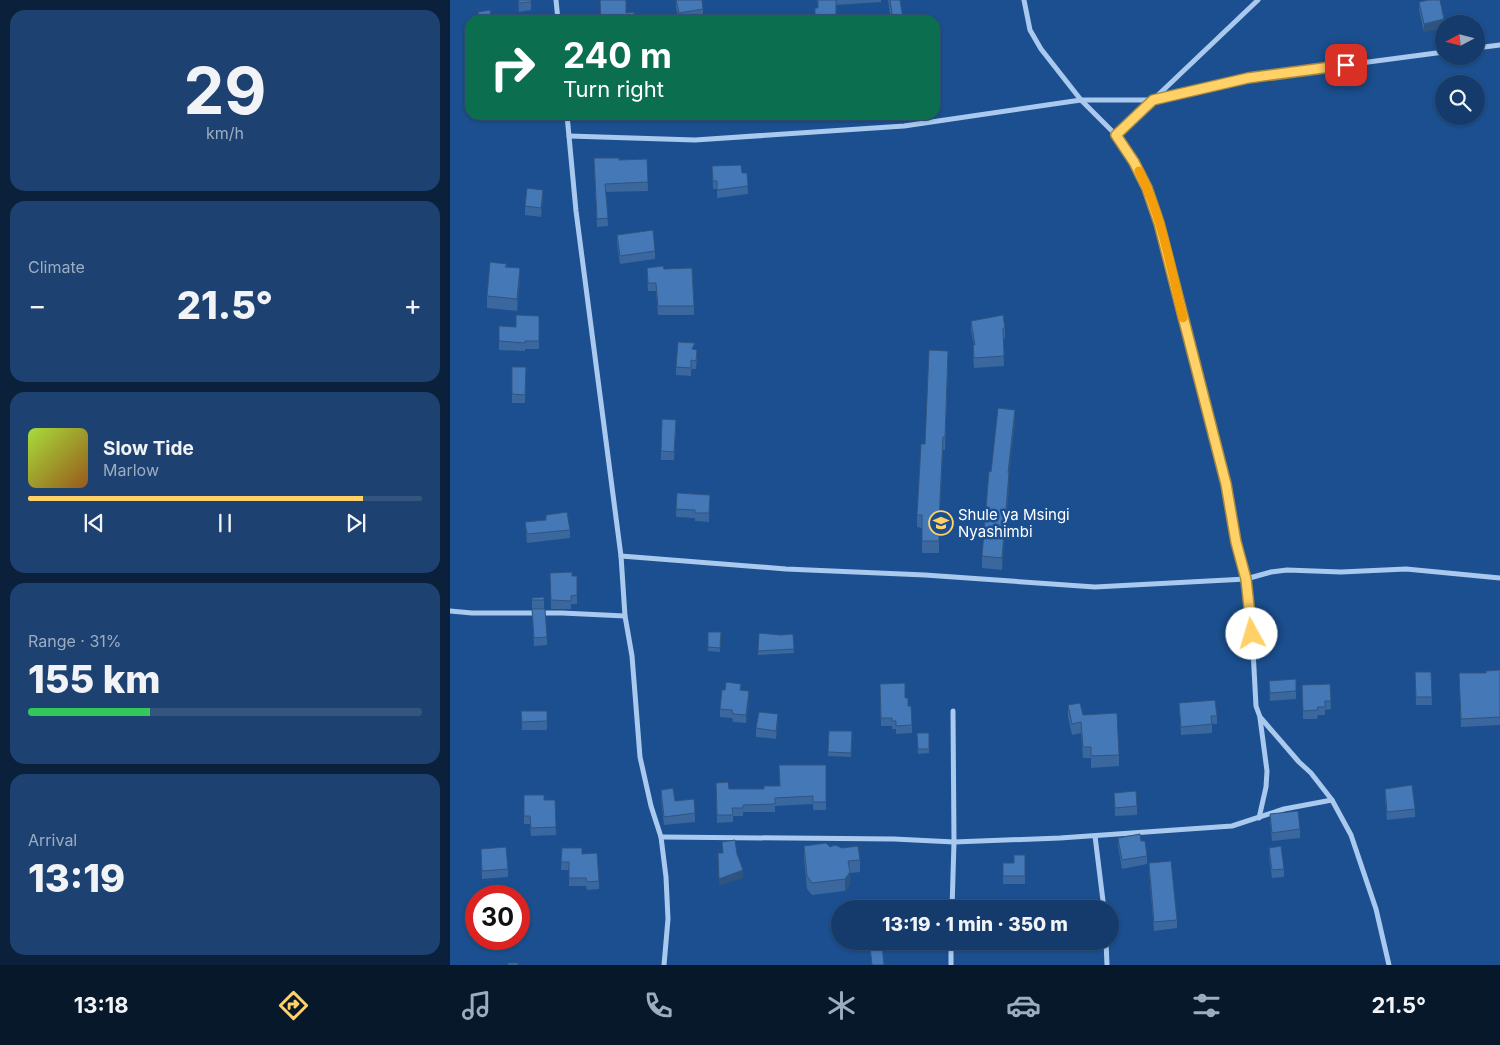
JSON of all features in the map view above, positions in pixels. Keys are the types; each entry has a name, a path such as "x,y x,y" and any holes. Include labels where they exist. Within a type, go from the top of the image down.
{"street":[{"path":"556,0 558,15"},
{"path":"1024,0 1030,30 1081,100 1116,135 1134,162 1147,188 1159,223 1226,484 1236,542 1246,579 1256,706 1260,717 1267,771 1266,787 1258,818"},
{"path":"1116,135 1259,0"},
{"path":"1485,47 1500,45"},
{"path":"569,136 695,140 904,126 1081,100 1153,100 1248,78 1435,53"},
{"path":"567,120 578,220 621,556 625,616 632,656 640,757 651,806 661,837 668,913 664,965"},
{"path":"621,556 786,569 925,575 1095,587 1246,579 1287,570 1341,572 1406,570 1500,578"},
{"path":"450,611 625,616"},
{"path":"952,900 954,842 953,711"},
{"path":"1260,717 1298,762 1311,773 1332,800 1351,835 1376,909 1389,965"},
{"path":"661,837 894,839 954,842 1095,836 1232,826 1284,810 1332,800"},
{"path":"1095,836 1103,900"},
{"path":"951,950 951,965"},
{"path":"1106,950 1107,965"}],"building":[{"path":"519,0 531,0 531,2 519,3"},
{"path":"600,0 626,0 626,13 634,12 634,15 601,15"},
{"path":"676,0 702,0 703,9 679,13"},
{"path":"818,0 836,0 836,15 815,15 815,8 818,8"},
{"path":"890,0 900,0 902,15 892,15"},
{"path":"1440,0 1443,15 1435,15 1435,21 1424,24 1419,2"},
{"path":"490,10 490,15 478,15 478,12"},
{"path":"594,158 619,158 619,160 647,159 648,182 605,184 608,218 597,219"},
{"path":"741,165 742,173 747,173 748,186 717,190 717,181 713,181 712,166"},
{"path":"527,188 543,190 541,208 525,206"},
{"path":"653,230 655,251 620,256 617,235"},
{"path":"490,262 507,264 505,267 520,268 517,299 487,296"},
{"path":"663,266 664,269 692,268 694,306 658,306 656,283 648,283 647,268"},
{"path":"516,315 539,316 539,341 525,341 525,343 499,341 499,326 516,327"},
{"path":"1003,315 1005,328 1003,328 1004,356 974,358 973,345 975,345 971,321"},
{"path":"678,342 695,343 692,349 697,350 696,361 691,360 691,368 676,367"},
{"path":"929,350 948,351 939,541 922,541 922,515 917,515 921,444 925,444"},
{"path":"512,367 526,367 525,395 512,394"},
{"path":"998,408 1015,410 1002,558 982,556 989,471 991,472"},
{"path":"662,419 676,420 674,452 661,451"},
{"path":"677,493 710,495 709,513 695,513 695,510 676,509"},
{"path":"567,512 570,530 527,534 525,522 546,520 546,515"},
{"path":"572,572 572,576 577,576 577,595 571,596 571,601 551,600 550,573"},
{"path":"544,597 544,600 532,600 532,598"},
{"path":"532,609 545,609 547,637 534,638"},
{"path":"708,632 721,632 720,648 708,647"},
{"path":"759,633 793,634 794,649 758,651"},
{"path":"1500,670 1500,717 1461,719 1459,673 1486,673 1486,671"},
{"path":"1415,672 1431,672 1432,697 1416,697"},
{"path":"1296,679 1296,691 1270,693 1269,681"},
{"path":"726,682 741,684 740,690 749,691 746,715 733,714 732,710 720,709 722,690 725,690"},
{"path":"905,683 905,698 908,698 908,706 911,706 912,725 896,726 896,721 892,721 892,718 881,718 880,684"},
{"path":"1330,684 1331,701 1325,701 1325,707 1318,707 1317,710 1303,711 1302,685"},
{"path":"1215,700 1217,716 1211,716 1212,724 1181,727 1179,703"},
{"path":"1080,703 1083,715 1117,713 1119,755 1091,756 1091,747 1083,747 1081,722 1072,724 1068,705"},
{"path":"521,711 547,711 547,721 522,722"},
{"path":"759,712 778,714 776,731 756,728"},
{"path":"829,731 852,731 851,753 828,752"},
{"path":"917,733 929,733 929,749 918,749"},
{"path":"779,765 826,765 826,802 813,802 813,796 775,798 775,804 743,805 743,808 732,808 733,815 717,815 716,783 728,782 729,789 764,789 764,786 780,786"},
{"path":"1412,785 1415,809 1387,812 1385,789"},
{"path":"673,788 675,801 694,799 695,813 664,817 661,790"},
{"path":"1136,791 1137,806 1115,808 1114,793"},
{"path":"524,795 544,795 544,800 555,800 556,827 531,828 530,816 524,816"},
{"path":"1298,811 1300,829 1272,833 1270,814"},
{"path":"1140,834 1141,841 1145,841 1147,856 1122,860 1118,838"},
{"path":"735,840 737,854 743,870 719,879 718,853 723,853 722,842"},
{"path":"826,843 830,847 835,845 842,848 858,846 860,860 848,861 850,872 845,879 812,883 807,876 804,846"},
{"path":"1281,846 1284,869 1272,870 1269,848"},
{"path":"506,847 508,869 482,871 481,849"},
{"path":"562,848 582,848 582,854 597,853 599,881 587,882 586,878 569,878 569,862 561,862"},
{"path":"1014,855 1025,855 1025,876 1003,876 1003,863 1014,863"},
{"path":"1171,861 1177,920 1154,922 1149,863"},
{"path":"870,950 882,950 884,965 872,965"},
{"path":"508,963 518,963 518,965 508,965"}],"slow traffic":[{"path":"1139,171 1159,223 1183,318"}],"place":[{"name":"Shule ya Msingi Nyashimbi","path":"941,523"}],"route":[{"path":"1252,634 1246,579 1236,542 1226,484 1159,223 1147,188 1134,162 1116,135 1153,100 1248,78 1346,65"}]}
